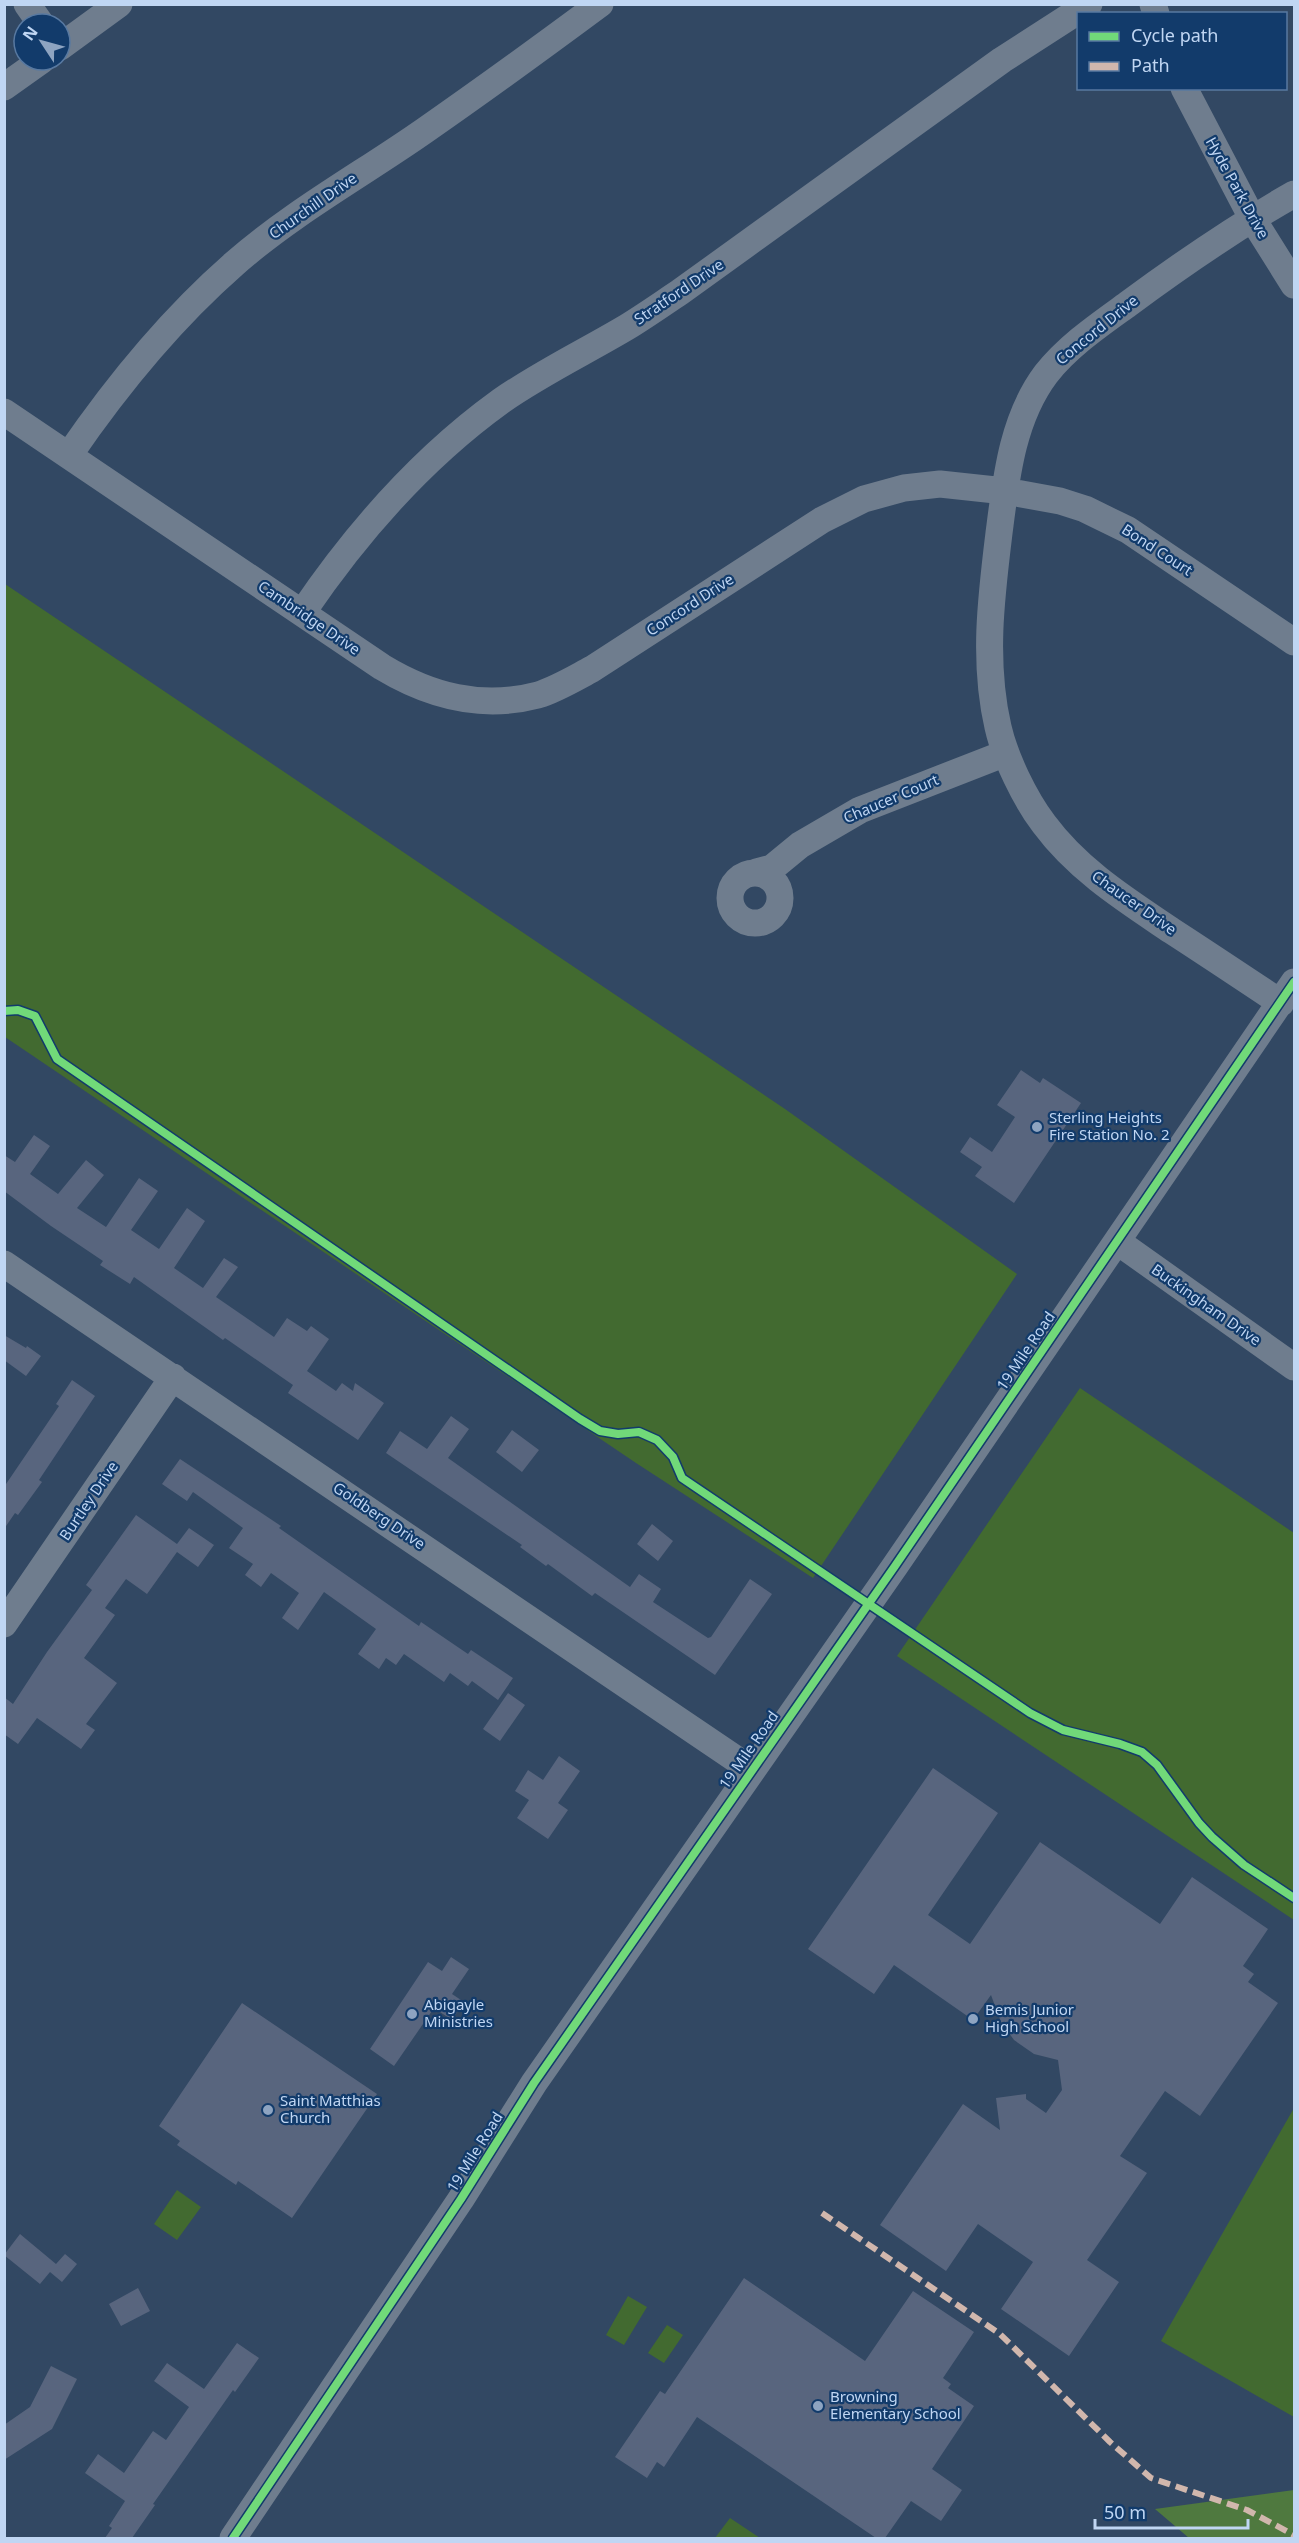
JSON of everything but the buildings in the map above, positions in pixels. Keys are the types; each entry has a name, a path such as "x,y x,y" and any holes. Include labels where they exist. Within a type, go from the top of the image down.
{"street":[{"path":"72,38 119,4"},
{"name":"Churchill Drive","path":"69,455 139,361 200,295 236,262 301,213 424,131 600,4"},
{"name":"Stratford Drive","path":"302,613 328,574 410,478 457,435 502,401 680,292 1002,60 1089,4"},
{"path":"4,87 25,72"},
{"name":"Hyde Park Drive","path":"1185,90 1252,218 1294,285"},
{"name":"Concord Drive","path":"639,638 822,520 864,499 904,488 940,484 1005,491 1019,426 1030,399 1046,374 1060,359 1092,330 1196,254 1294,194"},
{"name":"Cambridge Drive","path":"4,412 405,681 427,691 469,700 512,700 539,694 592,669 639,638"},
{"name":"Bond Court","path":"1005,491 1060,501 1128,530 1294,642"},
{"name":"Chaucer Drive","path":"1005,491 988,648 992,697 1006,753 1032,807 1056,839 1112,891 1288,992"},
{"name":"Chaucer Court","path":"784,860 780,875 781,901 773,916 757,923 741,919 731,906 731,889 741,877 772,868 800,844 860,810 1006,753"},
{"path":"756,872 771,878 780,892"},
{"name":"19 Mile Road","path":"233,2538 461,2199 534,2083 1118,1242 1288,992"},
{"name":"Buckingham Drive","path":"1118,1242 1294,1367"},
{"name":"Goldberg Drive","path":"4,1264 752,1770"},
{"name":"Burtley Drive","path":"4,1624 173,1377"}],"green space":[{"path":"5,584 785,1109 1017,1274 813,1578 636,1463 5,1037"},
{"path":"1080,1388 1294,1533 1294,1920 897,1656"},
{"path":"1294,2108 1294,2417 1161,2341"},
{"path":"177,2190 201,2207 177,2240 154,2224"},
{"path":"628,2296 647,2307 624,2345 606,2335"},
{"path":"667,2325 683,2335 664,2363 648,2353"},
{"path":"1294,2490 1294,2538 1189,2538 1155,2509"},
{"path":"730,2518 760,2538 715,2538"}],"marked path":[{"path":"822,2213 1000,2334 1110,2442 1151,2478 1247,2510 1294,2535"}],"cycle path":[{"path":"233,2538 461,2199 534,2083 895,1566 1294,982"},
{"path":"4,1011 18,1010 35,1016 57,1059 580,1419 600,1431 618,1434 639,1432 657,1440 673,1457 682,1478 1030,1713 1063,1730 1120,1744 1142,1752 1157,1765 1199,1823 1212,1837 1244,1865 1294,1898"}],"place":[{"name":"Sterling Heights Fire Station No. 2","path":"1037,1127"},
{"name":"Abigayle Ministries","path":"412,2014"},
{"name":"Bemis Junior High School","path":"973,2019"},
{"name":"Saint Matthias Church","path":"268,2110"},
{"name":"Browning Elementary School","path":"818,2406"}]}
